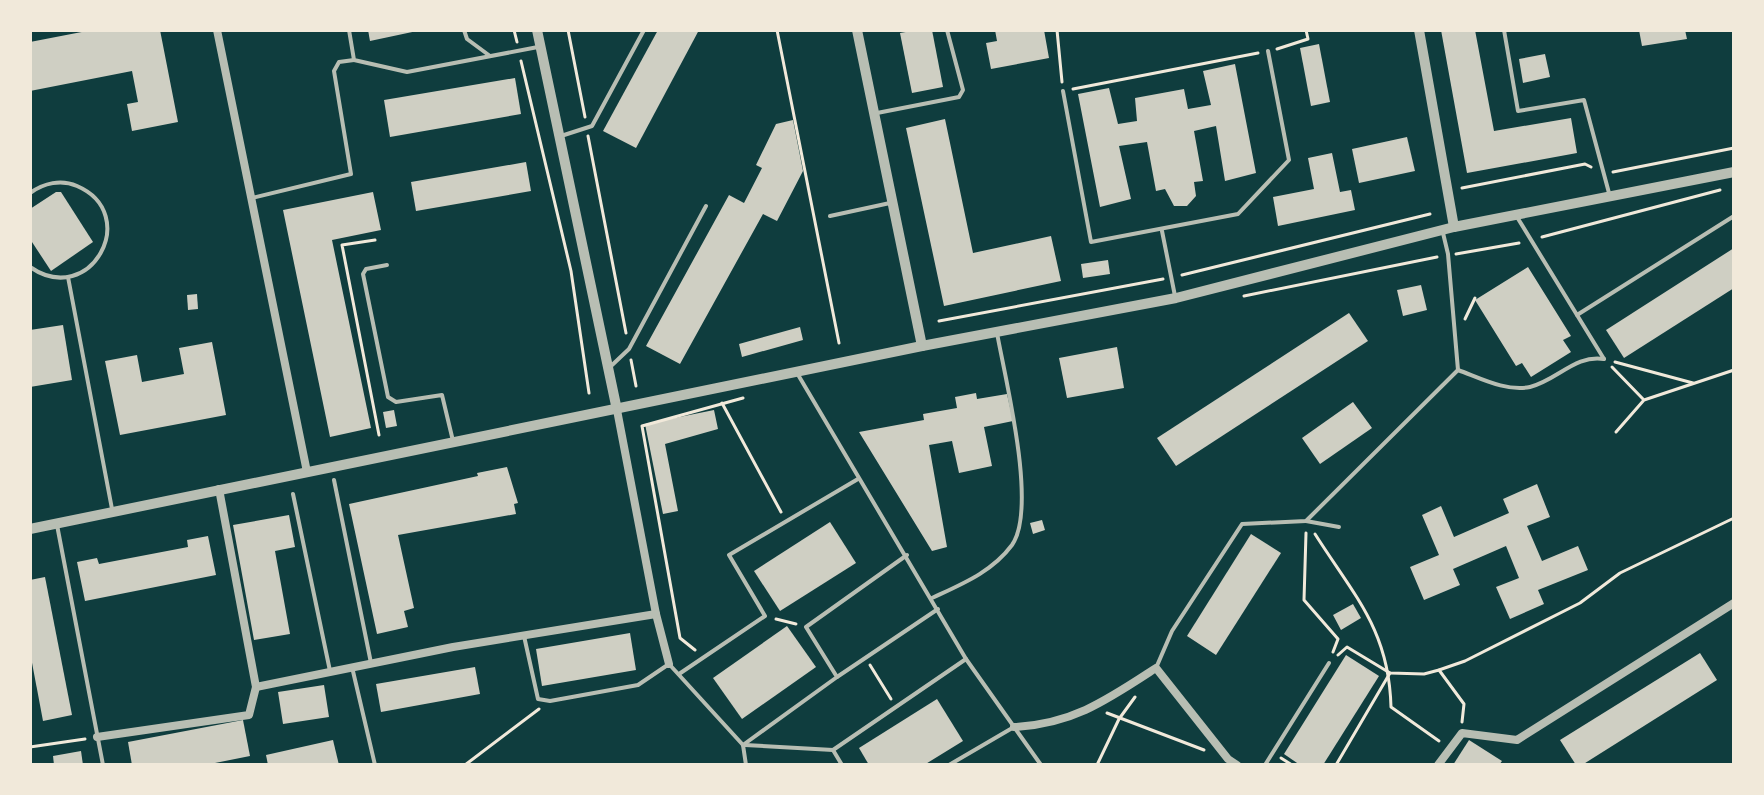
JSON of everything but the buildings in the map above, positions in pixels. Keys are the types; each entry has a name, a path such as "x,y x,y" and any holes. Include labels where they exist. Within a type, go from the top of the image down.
{"street":[{"path":"217,30 307,472"},
{"path":"537,30 609,368 656,614 669,664"},
{"path":"857,30 922,346"},
{"path":"1419,30 1454,227"},
{"path":"30,529 922,346 1176,298 1454,227 1610,199 1734,172"},
{"path":"97,737 249,715 256,687 219,489"},
{"path":"1438,765 1462,733 1517,740 1734,603"},
{"path":"256,687 524,634 656,614"},
{"path":"1014,727 1048,725 1096,707 1156,668 1228,759 1237,765"}],"lane":[{"path":"349,30 354,60"},
{"path":"464,30 467,39 490,56"},
{"path":"558,136 592,126 644,30"},
{"path":"874,114 959,97 963,90 947,30"},
{"path":"1504,30 1518,111 1584,100 1610,199"},
{"path":"252,198 351,174 334,71 339,62 354,60 407,72 540,46"},
{"path":"1063,91 1091,242 1162,231 1238,214 1289,160 1268,51"},
{"path":"30,193 54,182 70,183 98,201 106,215 105,247 90,267 68,277 53,278 30,267"},
{"path":"830,216 892,203"},
{"path":"609,368 629,349 706,206"},
{"path":"1516,215 1529,241 1604,359"},
{"path":"1577,315 1734,216"},
{"path":"1442,230 1448,254 1458,370"},
{"path":"1162,231 1176,298"},
{"path":"387,265 366,269 363,274 388,397 396,402 442,395 454,443"},
{"path":"68,277 112,511"},
{"path":"932,598 992,568 1015,542 1022,474 997,332"},
{"path":"1458,370 1501,386 1530,387 1591,356 1604,359"},
{"path":"1306,521 1458,370"},
{"path":"796,372 966,659 1041,765"},
{"path":"679,674 765,616 729,555 858,479"},
{"path":"334,480 371,663"},
{"path":"293,494 330,672"},
{"path":"1156,668 1172,631 1242,524 1306,521 1339,527"},
{"path":"56,523 103,765"},
{"path":"837,677 806,627 907,555"},
{"path":"743,745 938,609"},
{"path":"524,634 538,699 550,701 638,685 669,664 743,745 746,765"},
{"path":"743,745 833,750 966,659"},
{"path":"1265,765 1329,663"},
{"path":"352,667 375,765"},
{"path":"949,765 1014,727"},
{"path":"833,750 842,765"}],"path":[{"path":"514,30 571,271 589,393"},
{"path":"568,30 636,386"},
{"path":"777,30 839,343"},
{"path":"1057,30 1063,91 1268,51 1308,39 1306,30"},
{"path":"1458,189 1585,164 1604,174 1734,148"},
{"path":"1529,241 1734,186"},
{"path":"939,321 1172,278 1430,214"},
{"path":"375,240 342,245 379,435"},
{"path":"1454,336 1475,298"},
{"path":"1604,359 1694,383"},
{"path":"1604,359 1644,400"},
{"path":"1616,432 1644,400 1734,370"},
{"path":"722,403 786,521"},
{"path":"642,426 680,638 704,657"},
{"path":"1329,663 1347,647 1390,673 1424,674 1465,661 1580,603 1620,573 1734,518"},
{"path":"1306,521 1304,600 1338,639 1329,663"},
{"path":"1306,521 1380,636 1390,673 1391,707 1450,749"},
{"path":"765,616 806,627"},
{"path":"866,658 896,707"},
{"path":"1439,670 1464,704 1462,733"},
{"path":"1336,765 1390,673"},
{"path":"1097,765 1119,719 1137,694"},
{"path":"465,765 550,701"},
{"path":"1096,707 1119,719 1228,759"},
{"path":"30,747 97,737"}]}
